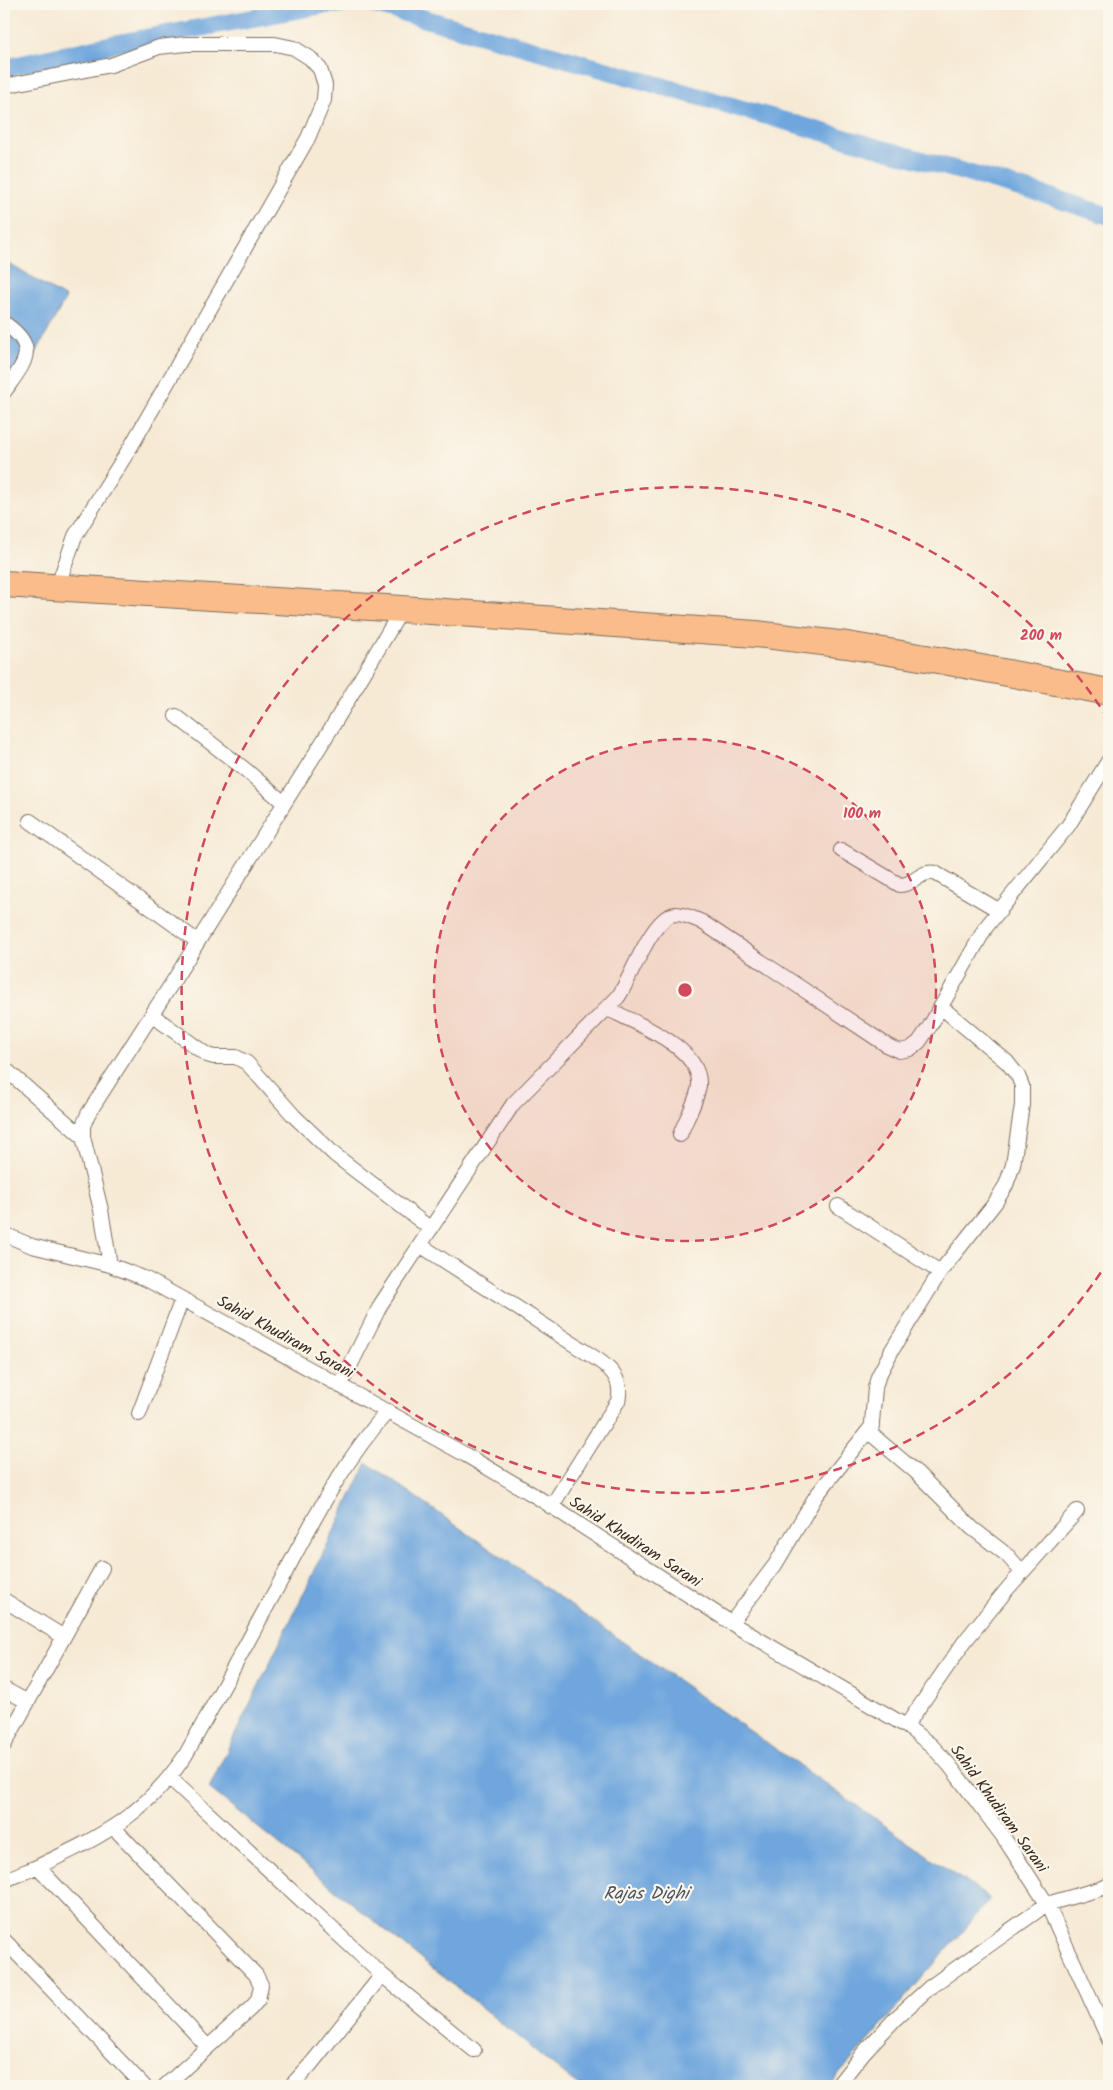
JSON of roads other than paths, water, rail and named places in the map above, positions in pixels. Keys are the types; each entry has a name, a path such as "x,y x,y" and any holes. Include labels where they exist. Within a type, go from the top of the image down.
{"highway":[{"path":"4,584 756,634 902,654 1109,692"}],"street":[{"path":"4,86 111,65 159,47 186,44 275,44 294,48 310,58 320,69 325,85 324,100 308,138 135,439 74,536 57,588"},
{"path":"4,324 17,333 26,343 26,356 4,392"},
{"path":"110,1265 101,1210 83,1137 88,1114 332,727 402,609"},
{"path":"176,716 247,771 284,803"},
{"path":"340,1386 382,1304 512,1104 618,997 626,986 654,930 665,918 674,914 685,915 702,922 888,1046 899,1051 910,1049 918,1042 941,1007 974,947 1000,911 1068,826 1109,760"},
{"path":"30,821 197,941"},
{"path":"841,850 900,885 906,885 924,873 935,873 1000,911"},
{"path":"941,1007 1007,1062 1018,1076 1022,1086 1022,1105 1013,1165 1006,1185 995,1203 940,1272 892,1350 878,1377 875,1388 871,1434 916,1472 972,1528 1007,1555 1022,1572"},
{"path":"606,1008 676,1045 691,1059 698,1072 698,1087 680,1135"},
{"path":"152,1015 207,1055 214,1057 236,1057 248,1063 294,1116 335,1155 431,1229"},
{"path":"4,1068 83,1137"},
{"path":"838,1206 940,1272"},
{"name":"Sahid Khudiram Sarani","path":"4,1234 32,1246 128,1270 388,1411 551,1507 731,1623 906,1726 931,1745 950,1766 1002,1835 1047,1904 1109,2040"},
{"path":"420,1245 610,1368 617,1377 621,1391 618,1401 551,1507"},
{"path":"139,1414 182,1299"},
{"path":"4,1881 38,1867 114,1828 140,1809 170,1778 203,1724 316,1514 365,1436 388,1411"},
{"path":"731,1623 775,1565 816,1496 872,1426"},
{"path":"906,1726 965,1641 1022,1572 1077,1510"},
{"path":"4,1745 102,1568"},
{"path":"4,1600 64,1636"},
{"path":"4,1688 28,1702"},
{"path":"170,1778 382,1975 474,2050"},
{"path":"114,1828 256,1975 261,1985 258,2000 251,2008 165,2086"},
{"path":"38,1867 208,2047"},
{"path":"837,2086 864,2052 896,2018 930,1987 1047,1904 1109,1885"},
{"path":"4,1940 144,2086"},
{"path":"291,2086 311,2064 382,1975"}],"water":[{"path":"4,261 66,298 26,371 4,401"},
{"name":"Rajas Dighi","path":"367,1463 990,1899 829,2086 579,2086 209,1788"}],"waterway":[{"path":"4,68 118,43 323,5 346,4"},
{"path":"373,4 1048,196 1109,216"}]}
